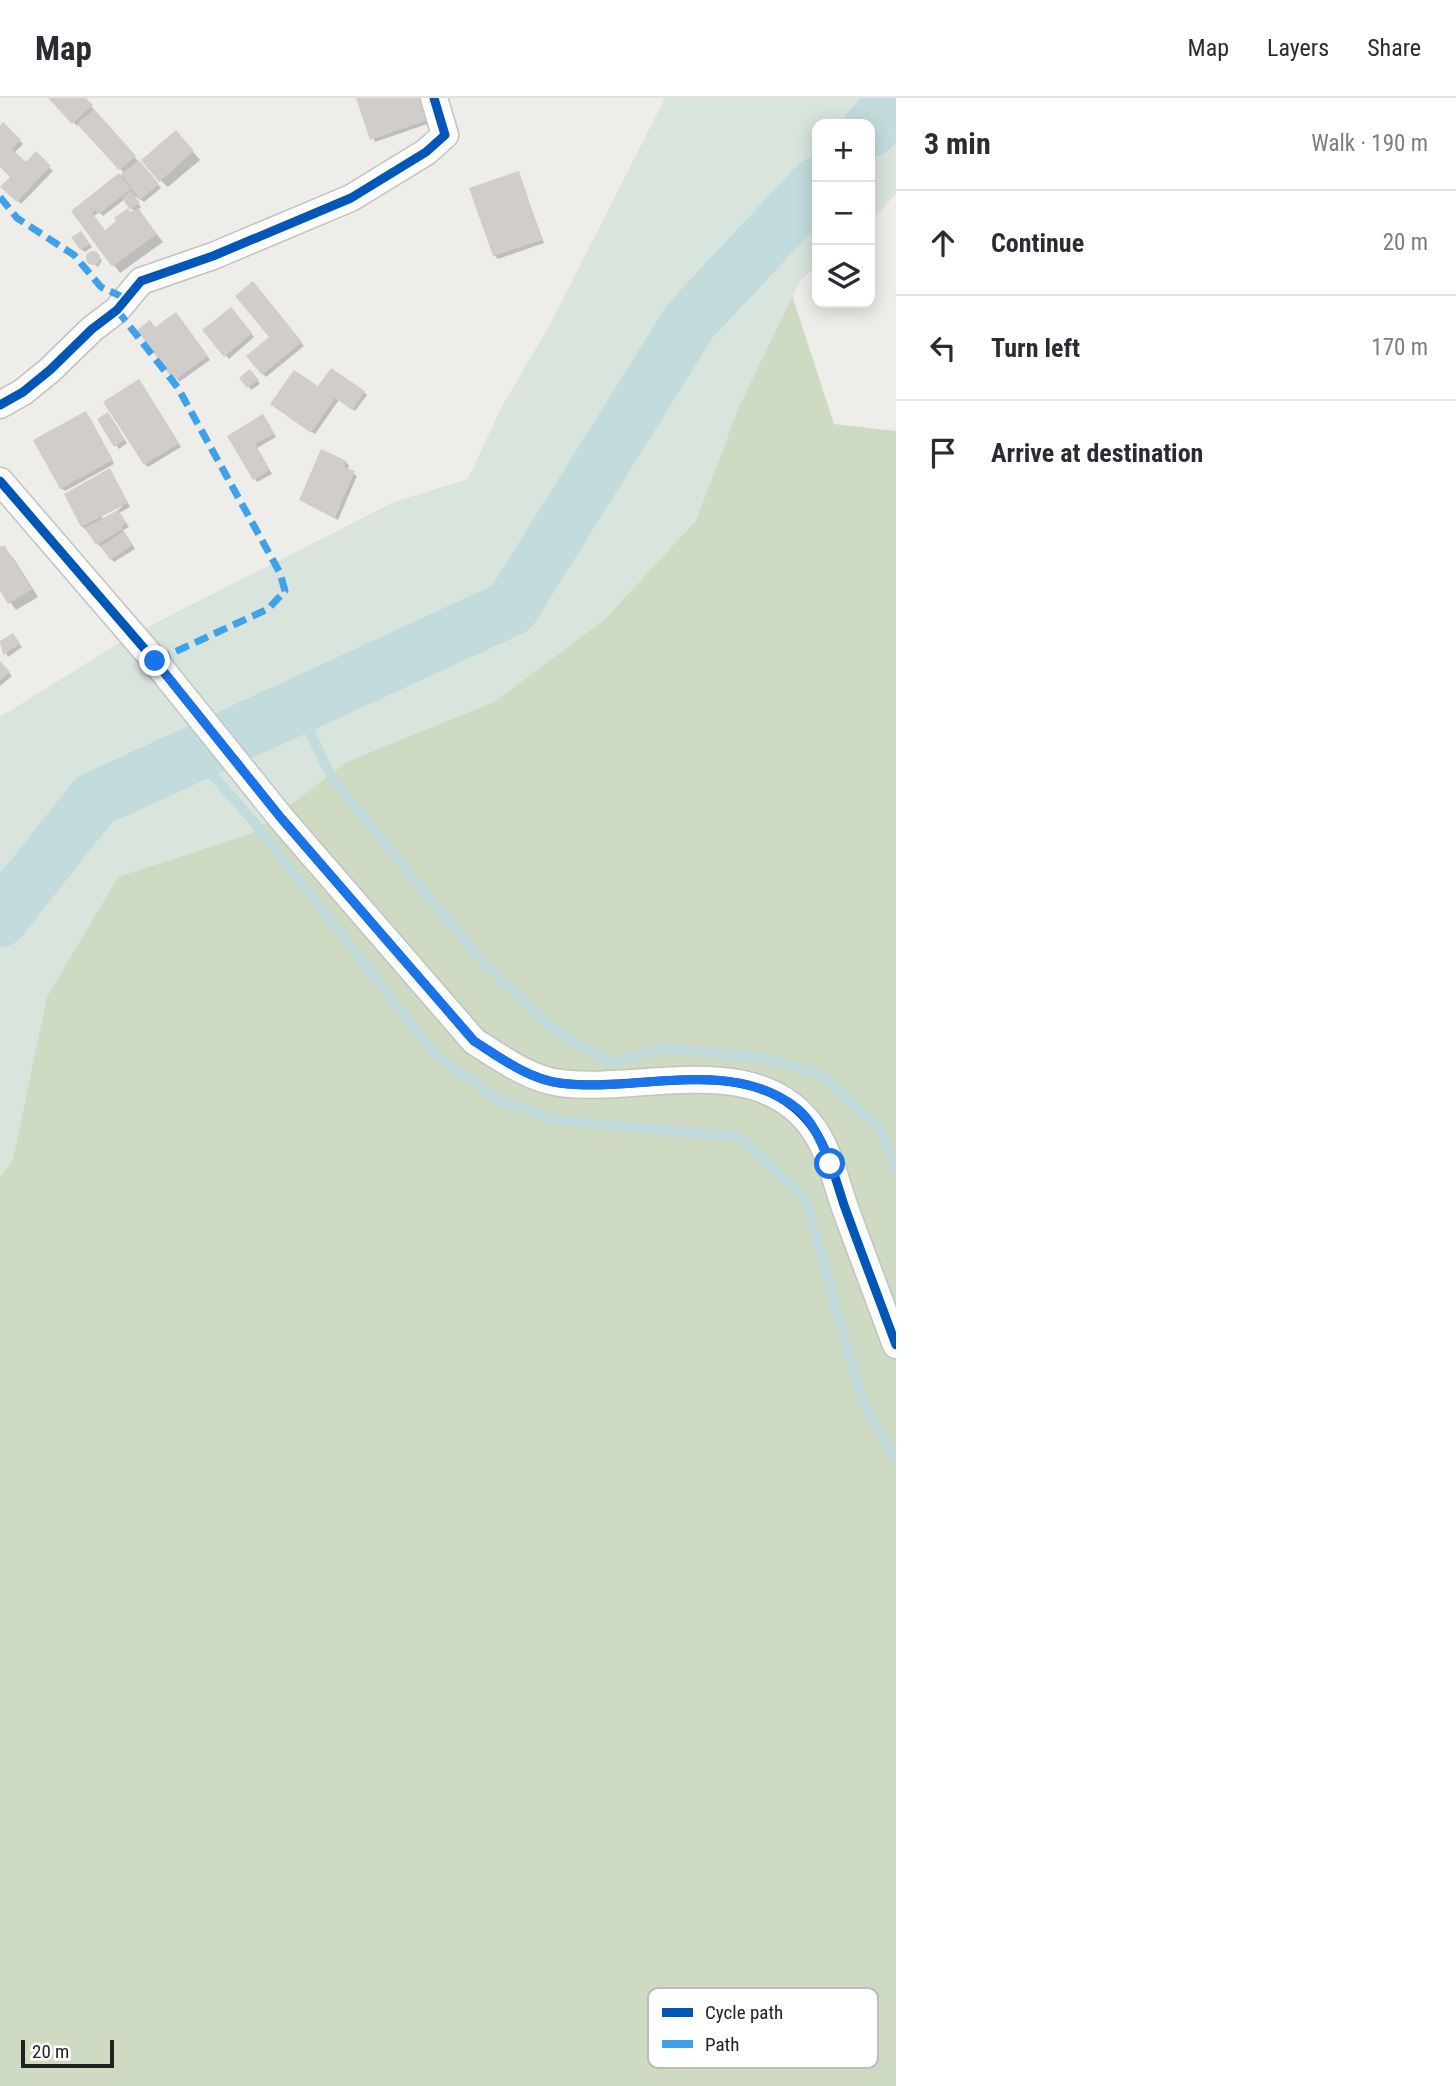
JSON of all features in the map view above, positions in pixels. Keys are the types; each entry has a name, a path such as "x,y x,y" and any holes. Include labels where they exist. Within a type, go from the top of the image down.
{"street":[{"path":"0,405 23,392 50,370 92,329 117,310 141,281 214,256 351,198 426,152 445,135 434,98"},
{"path":"0,481 165,673 281,818 474,1041 512,1066 558,1083 712,1080 759,1087 799,1110 816,1133 830,1164 896,1345"}],"green space":[{"path":"779,255 834,424 896,431 896,2086 0,2086 0,1072 128,846"}],"shaded area":[{"path":"665,98 896,98 896,194 875,217 875,119 812,119 812,270 800,281 739,407 696,521 605,619 494,702 347,762 253,833 118,877 47,997 13,1160 0,1177 0,717 130,636 394,502 468,479 501,408 551,323"}],"building":[{"path":"48,98 86,98 93,105 72,124"},
{"path":"356,98 425,98 431,119 370,140"},
{"path":"94,109 136,156 119,170 77,124"},
{"path":"3,122 21,140 12,149 26,162 36,151 51,166 17,202 0,187 10,177 0,167 0,126"},
{"path":"176,130 194,151 159,182 141,160"},
{"path":"139,160 159,184 140,200 121,174"},
{"path":"519,171 542,240 493,256 469,188"},
{"path":"119,173 131,189 99,214 95,210 92,213 105,230 96,238 116,221 114,218 128,208 130,212 138,208 157,234 112,267 71,211"},
{"path":"131,191 140,203 130,210 122,198"},
{"path":"81,231 90,244 80,250 71,237"},
{"path":"93,251 98,253 98,263 93,265 88,263 86,258 88,253"},
{"path":"253,281 302,342 262,375 246,356 269,337 235,296"},
{"path":"231,307 252,333 224,357 202,330"},
{"path":"176,312 208,356 174,381 137,330 150,320 155,327"},
{"path":"331,368 365,391 352,410 335,398 311,433 270,404 294,370 318,386"},
{"path":"250,369 259,380 247,388 239,378"},
{"path":"139,379 179,443 144,465 103,402"},
{"path":"86,411 113,460 60,489 33,440"},
{"path":"108,412 125,440 114,447 97,419"},
{"path":"263,414 274,434 255,444 270,470 253,480 227,436"},
{"path":"321,449 347,461 344,467 355,471 335,518 299,500"},
{"path":"110,468 128,503 81,527 64,494"},
{"path":"118,510 127,523 121,527 123,529 96,545 85,528"},
{"path":"124,531 133,545 110,560 101,546"},
{"path":"4,545 32,589 8,604 0,591 0,548"},
{"path":"13,633 20,644 3,655 0,641"},
{"path":"0,661 10,672 0,680"}],"waterway":[{"path":"875,124 896,101"},
{"path":"0,919 94,800 511,608 690,321 812,190"},
{"path":"298,708 333,780 480,959 550,1027 611,1063 664,1048 765,1058 820,1074 879,1128 896,1170"},
{"path":"194,754 249,816 434,1053 496,1099 555,1120 739,1137 805,1198 863,1404 896,1459"}],"marked path":[{"path":"0,197 17,218 74,255 101,287 127,299"},
{"path":"117,310 178,388 280,573 285,591 268,609 155,661"}],"cycle path":[{"path":"0,405 23,392 50,370 92,329 117,310 141,281 213,256 351,198 426,152 445,135 434,98"},
{"path":"0,481 155,661 281,818 474,1041 515,1066 548,1081 592,1085 697,1080 731,1082 763,1090 791,1105 815,1131 824,1148 896,1345"}],"route":[{"path":"155,661 281,818 474,1041 512,1066 558,1083 712,1080 759,1087 799,1110 816,1133 830,1164"}]}
